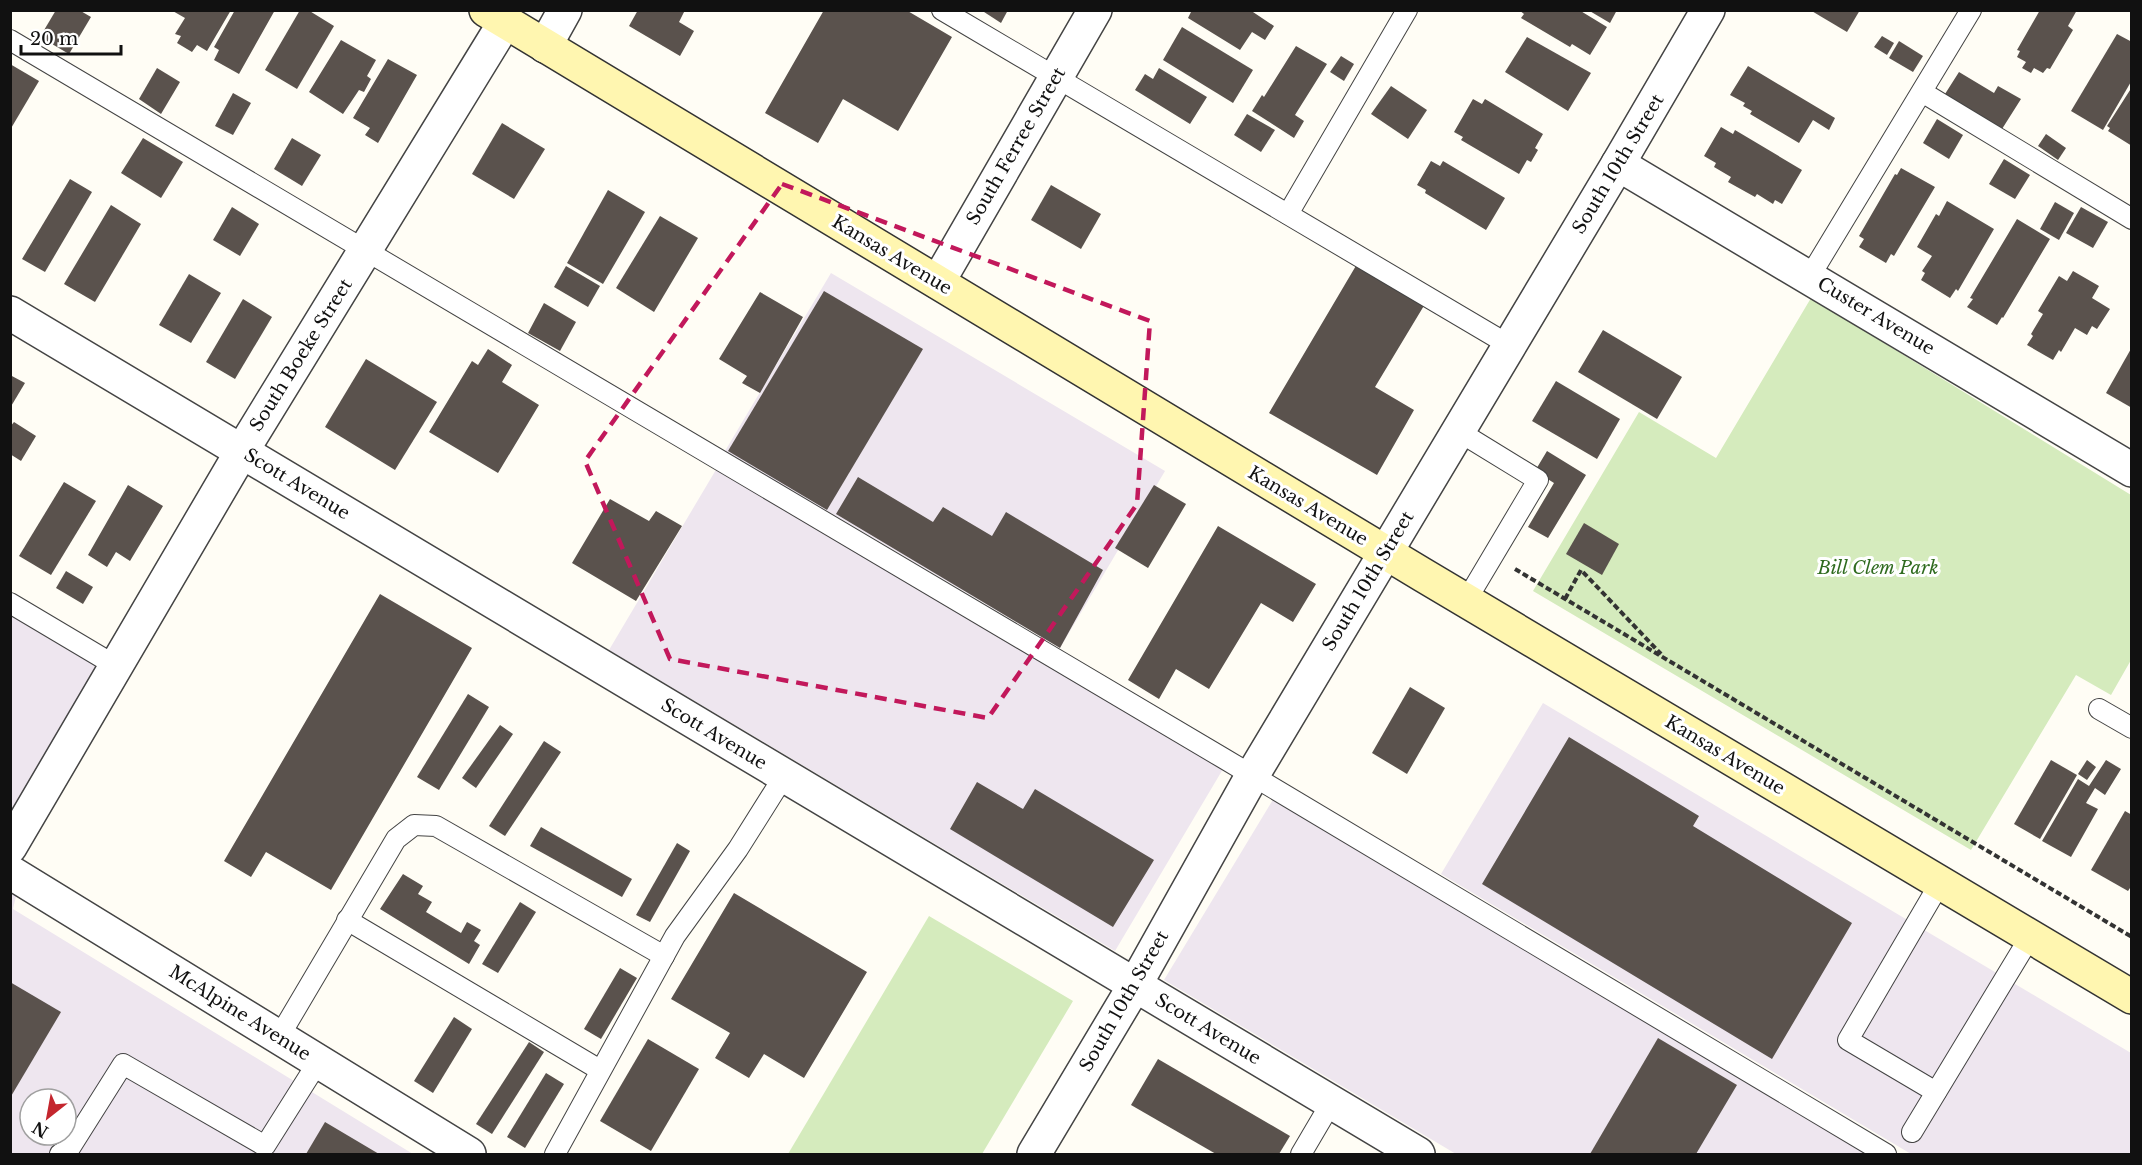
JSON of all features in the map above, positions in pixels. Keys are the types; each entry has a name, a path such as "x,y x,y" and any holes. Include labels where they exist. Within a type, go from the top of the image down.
{"main road":[{"name":"Kansas Avenue","path":"496,16 1385,553 2132,997"}],"street":[{"path":"545,46 565,10"},
{"name":"South Ferree Street","path":"938,282 1095,10"},
{"name":"South 10th Street","path":"1034,1155 1135,985 1252,776 1708,10"},
{"name":"South Boeke Street","path":"10,847 242,451 365,250 496,16"},
{"name":"Custer Avenue","path":"1618,164 1810,276 2132,470"},
{"name":"Scott Avenue","path":"10,313 1418,1155"},
{"name":"McAlpine Avenue","path":"10,872 469,1155"}],"lane":[{"path":"942,10 1509,345"},
{"path":"1288,214 1407,10"},
{"path":"1810,276 1971,10"},
{"path":"10,40 1252,776 1886,1155"},
{"path":"1922,92 2132,219"},
{"path":"1458,432 1538,480 1466,601"},
{"path":"10,603 116,666"},
{"path":"2099,709 2132,728"},
{"path":"555,1155 675,936 738,849 784,776"},
{"path":"279,1037 396,839 414,825 436,826 664,956"},
{"path":"1936,1092 1848,1040 1940,883"},
{"path":"347,921 600,1070"},
{"path":"1912,1132 2030,937"},
{"path":"60,1155 70,1148 123,1064 265,1146 318,1062"},
{"path":"1300,1155 1331,1103"}],"path":[{"path":"1494,557 2132,937"},
{"path":"1565,599 1581,570 1665,659"}],"highlighted area":[{"path":"782,184 1150,321 1137,504 988,718 670,659 585,461"}],"shaded area":[{"path":"831,273 1165,471 1060,648 725,451"},
{"path":"717,468 1223,769 1115,951 609,650"},
{"path":"11,614 103,669 11,832"},
{"path":"1543,703 2131,1053 2131,1154 1911,1154 1441,874"},
{"path":"1274,798 1869,1154 1456,1154 1164,980"},
{"path":"10,892 16,896 13,909 413,1154 11,1154"}],"green space":[{"name":"Bill Clem Park","path":"1811,298 2131,495 2131,660 2111,695 2076,675 1971,850 1533,591 1639,412 1716,458"},
{"path":"929,916 1073,1001 982,1154 788,1154"}],"building":[{"path":"56,10 79,10 91,17 69,54 40,37"},
{"path":"171,10 231,10 207,51 197,45 192,52 177,43 181,36 175,34 185,18"},
{"path":"235,10 275,10 239,74 214,60 219,50 214,47"},
{"path":"300,10 308,10 334,26 297,89 265,70"},
{"path":"638,10 685,10 679,22 694,31 680,56 629,26"},
{"path":"824,10 906,10 952,37 898,131 843,99 818,143 765,113"},
{"path":"981,10 1008,10 1001,23"},
{"path":"1192,10 1250,10 1274,26 1265,40 1252,32 1240,50 1188,18"},
{"path":"1519,10 1579,10 1607,27 1590,55 1572,44 1570,47 1521,18 1524,14"},
{"path":"1588,10 1617,10 1610,23"},
{"path":"1810,10 1860,10 1847,32"},
{"path":"2040,10 2077,10 2068,26 2073,30 2050,69 2047,68 2043,73 2034,68 2031,73 2022,68 2026,62 2017,57 2020,51 2017,50"},
{"path":"1182,27 1253,70 1233,103 1163,60"},
{"path":"2117,34 2132,42 2132,80 2103,130 2071,111"},
{"path":"1882,36 1894,43 1887,55 1874,47"},
{"path":"1527,37 1591,73 1568,111 1505,72"},
{"path":"341,40 376,60 367,76 371,79 364,92 359,90 343,114 309,92"},
{"path":"1899,41 1923,56 1913,72 1889,58"},
{"path":"1296,46 1327,64 1295,115 1304,121 1294,138 1252,111 1262,95 1264,97"},
{"path":"1341,56 1354,64 1344,81 1330,72"},
{"path":"388,59 417,75 378,143 365,135 370,128 353,118"},
{"path":"10,64 39,81 10,130"},
{"path":"1748,66 1835,118 1829,130 1813,120 1799,143 1750,114 1752,111 1743,106 1745,103 1730,95"},
{"path":"157,68 180,82 161,114 139,99"},
{"path":"1159,68 1207,97 1190,124 1135,90 1145,74 1153,79"},
{"path":"1959,72 1994,93 1998,86 2021,99 2002,129 1945,94"},
{"path":"1391,86 1427,110 1408,139 1371,114"},
{"path":"2132,87 2132,146 2108,131 2110,128 2107,126"},
{"path":"233,93 251,103 233,135 215,126"},
{"path":"1473,99 1482,104 1485,99 1543,134 1535,148 1538,150 1531,162 1527,160 1519,174 1461,140 1463,137 1454,132"},
{"path":"1247,114 1275,130 1261,152 1234,135"},
{"path":"1937,119 1963,135 1949,159 1923,143"},
{"path":"502,123 545,149 514,199 472,174"},
{"path":"1721,127 1733,134 1735,130 1802,170 1782,204 1775,200 1773,204 1757,194 1755,197 1728,182 1731,177 1714,167 1716,163 1704,156"},
{"path":"2046,134 2066,148 2058,160 2038,146"},
{"path":"143,138 183,162 161,198 121,173"},
{"path":"292,138 321,155 302,186 274,169"},
{"path":"2004,159 2030,175 2015,199 1989,184"},
{"path":"1431,161 1440,166 1443,161 1505,198 1486,230 1425,193 1426,190 1417,185"},
{"path":"1901,168 1935,187 1894,256 1891,254 1886,263 1859,247 1864,239 1859,236 1895,174 1897,175"},
{"path":"70,179 92,192 45,272 22,259"},
{"path":"1051,185 1101,214 1081,249 1031,220"},
{"path":"608,190 645,212 603,284 567,263"},
{"path":"1947,201 1994,229 1958,291 1956,289 1950,298 1921,280 1925,273 1922,271 1932,256 1917,247 1936,214 1939,216"},
{"path":"2055,202 2074,213 2059,240 2040,229"},
{"path":"111,205 141,224 95,302 64,284"},
{"path":"232,207 259,224 240,256 213,240"},
{"path":"2081,207 2108,222 2093,248 2066,233"},
{"path":"660,216 698,238 654,312 616,288"},
{"path":"2017,219 2050,239 1997,325 1967,307 1973,299 1970,298"},
{"path":"1357,264 1425,304 1375,387 1414,410 1377,475 1269,413"},
{"path":"566,266 600,286 588,307 554,287"},
{"path":"2073,271 2099,286 2092,298 2110,309 2097,329 2092,326 2087,335 2075,328 2061,352 2059,350 2053,360 2027,345 2043,314 2038,311 2059,276 2067,281"},
{"path":"189,274 221,293 191,343 159,325"},
{"path":"824,291 923,349 827,510 728,451"},
{"path":"760,292 803,317 760,393 742,383 747,376 719,359"},
{"path":"243,299 272,317 235,379 206,362"},
{"path":"544,303 576,322 560,351 528,333"},
{"path":"1603,330 1682,377 1657,419 1578,372"},
{"path":"2132,347 2132,408 2106,393"},
{"path":"488,349 512,365 502,382 539,405 498,473 429,432 472,361 478,365"},
{"path":"366,359 437,402 395,470 325,427"},
{"path":"10,375 25,383 10,408"},
{"path":"1556,381 1620,419 1597,459 1532,421"},
{"path":"14,422 36,436 21,461 10,454 10,427"},
{"path":"1547,451 1586,475 1548,538 1528,527 1554,483 1535,471"},
{"path":"858,477 933,522 943,507 992,536 1006,512 1103,570 1060,648 836,514"},
{"path":"64,482 96,501 51,575 19,556"},
{"path":"128,485 163,506 130,561 116,552 107,567 88,555"},
{"path":"1154,485 1186,504 1148,568 1115,548"},
{"path":"610,499 649,521 656,511 682,526 636,601 572,563"},
{"path":"1584,523 1619,544 1602,575 1566,554"},
{"path":"1218,526 1316,584 1293,622 1261,603 1209,689 1176,669 1159,699 1128,680"},
{"path":"66,571 93,587 83,604 56,588"},
{"path":"380,594 472,648 331,890 266,852 251,877 224,861"},
{"path":"1410,687 1445,708 1407,774 1372,753"},
{"path":"468,694 489,707 439,790 417,777"},
{"path":"500,725 513,734 476,788 462,778"},
{"path":"1569,737 1699,816 1693,826 1852,923 1772,1059 1482,884"},
{"path":"544,741 561,752 505,836 489,826"},
{"path":"2051,760 2077,775 2040,839 2014,824"},
{"path":"2087,760 2096,767 2087,780 2078,774"},
{"path":"2106,760 2121,769 2105,795 2095,788 2086,803 2098,809 2071,857 2042,841 2078,779 2089,786"},
{"path":"977,782 1023,809 1035,789 1154,860 1113,927 950,829"},
{"path":"2125,811 2132,815 2132,885 2128,891 2091,870"},
{"path":"541,827 632,879 622,897 530,846"},
{"path":"677,843 690,851 650,922 636,915"},
{"path":"403,874 423,886 418,894 432,902 426,912 461,933 467,922 481,930 474,941 480,945 469,964 380,909"},
{"path":"734,893 867,972 804,1078 764,1054 749,1078 715,1058 730,1033 671,999"},
{"path":"520,902 536,912 498,973 482,964"},
{"path":"620,968 637,978 601,1039 584,1029"},
{"path":"10,982 61,1012 10,1098"},
{"path":"454,1017 472,1029 433,1093 414,1081"},
{"path":"1658,1038 1737,1085 1696,1154 1590,1154"},
{"path":"648,1039 699,1069 651,1151 600,1121"},
{"path":"529,1042 544,1052 492,1134 476,1124"},
{"path":"1158,1059 1290,1136 1279,1154 1216,1154 1131,1105"},
{"path":"546,1073 564,1084 525,1148 507,1137"},
{"path":"325,1122 379,1154 306,1154"}]}
